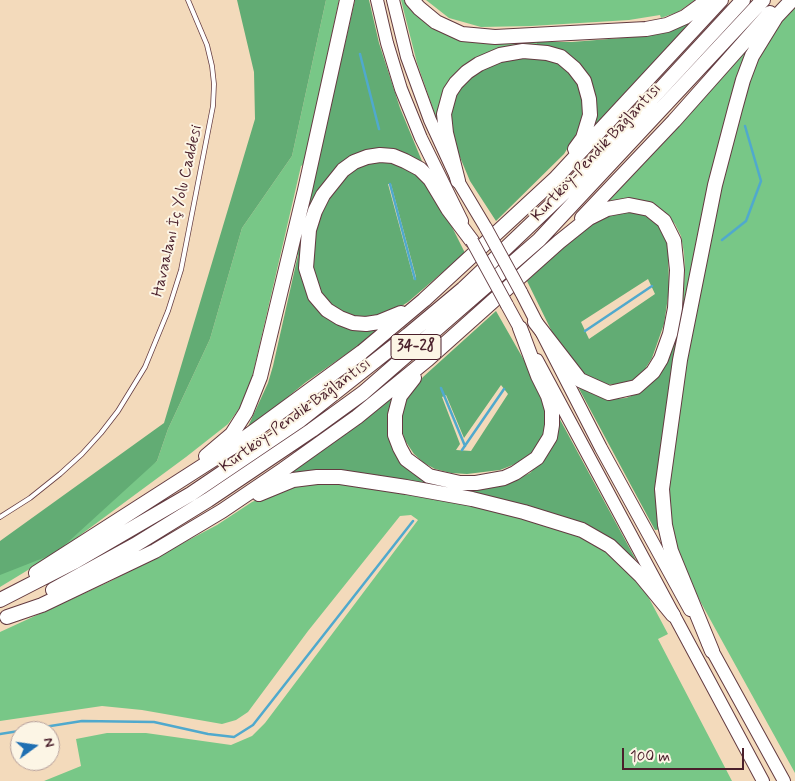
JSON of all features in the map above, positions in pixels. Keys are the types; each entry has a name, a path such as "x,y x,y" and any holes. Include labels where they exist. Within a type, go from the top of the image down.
{"highway":[{"path":"167,488 232,434 246,412 260,377 305,190 347,0"},
{"path":"377,0 387,43 401,89 421,138 472,241 763,781"},
{"path":"393,0 410,66 430,120 458,181 521,292 601,448 784,781"},
{"path":"412,0 436,22 462,34 495,37 646,29 666,25 685,17 708,0"},
{"path":"0,594 60,558 234,446 362,352 424,300 555,178 721,0"},
{"name":"Kurtköy-Pendik Bağlantısı","path":"0,600 76,561 191,494 299,421 387,352 464,289 570,187 743,0"},
{"name":"Kurtköy-Pendik Bağlantısı","path":"4,618 135,545 208,500 312,430 363,392 539,240 763,0"},
{"path":"559,242 674,121 782,0"},
{"path":"712,651 671,551 665,525 662,489 686,324 715,185 737,102 752,56 776,17 792,0"},
{"path":"458,181 446,132 444,114 450,92 467,72 479,64 500,55 523,51 547,53 561,57 574,68 584,81 590,99 590,115 583,138 555,178"},
{"path":"424,300 395,317 366,324 353,323 340,318 327,310 315,296 306,268 309,230 315,211 333,181 354,162 367,157 393,156 405,160 420,169 430,180 448,209 472,241"},
{"path":"4,618 42,605 155,551 222,511 284,469 357,416 428,359 559,242 590,218 607,210 628,206 649,209 664,221 674,241 677,270 675,308 670,334 661,359 654,372 636,387 609,393 580,380 535,322"},
{"path":"428,359 400,396 397,404 395,435 406,459 429,476 445,480 476,483 504,478 515,474 537,458 550,437 552,425 552,410 548,396 538,376 520,328"},
{"path":"222,511 293,480 317,477 340,477 472,500 582,530 610,546 641,576 673,615"}],"lane":[{"name":"Havaalanı İç Yolu Caddesi","path":"0,517 30,498 60,474 101,433 118,411 145,367 168,311 181,270 214,106 212,66 207,45 188,0"}],"green space":[{"path":"237,0 326,0 292,156 242,228 210,339 168,429 157,461 56,553 0,575 0,541 164,423 255,119 254,72"},
{"path":"326,0 339,0 304,164 301,166 251,382 241,406 228,424 186,457 56,553 0,587 0,574 157,461 168,429 210,339 242,228 292,156"},
{"path":"355,0 369,0 379,43 400,108 424,166 365,153 311,212 313,302 384,328 306,382 246,431 268,383 273,366"},
{"path":"401,0 404,0 414,13 442,32 471,42 537,42 537,46 442,99 437,120 417,63"},
{"path":"426,0 695,0 678,12 661,18 660,15 629,20 481,27 449,18"},
{"path":"795,2 795,773 700,601 679,556 671,531 668,480 695,307 722,179 749,80 761,49"},
{"path":"697,17 593,131 597,103 592,83 583,69 537,46 537,42 572,42 646,36 667,32"},
{"path":"759,35 685,309 682,308 685,271 684,253 681,236 675,224 667,216 604,204"},
{"path":"534,57 553,61 569,71 580,89 584,109 580,128 564,154 496,221 470,181 457,150 449,123 450,104 461,83 483,67 504,60"},
{"path":"393,160 417,172 426,182 445,213 465,253 408,302 386,316 361,318 346,315 333,308 318,289 312,263 314,229 321,209 345,174 366,162","holes":["388,184 391,184 416,277 414,280"]},
{"path":"626,211 644,215 659,226 668,245 669,290 664,324 652,358 640,377 628,383 604,385 582,377 557,342 527,281 568,242 607,214","holes":["648,279 655,294 589,339 581,322"]},
{"path":"682,308 685,309 662,529 655,530 577,385 595,395 613,399 626,398 639,393 663,370 674,342"},
{"path":"496,311 541,390 546,407 547,424 540,444 523,461 500,470 467,474 451,473 435,469 424,463 414,454 404,439 401,422 405,400 423,377","holes":["501,385 508,394 471,451 456,450 460,444 442,397 446,395 464,438"]},
{"path":"399,391 389,408 389,422 404,465 422,480 445,487 469,490 502,486 530,473 551,450 557,431 557,414 636,560 611,539 349,473 276,479"},
{"path":"314,482 342,483 476,506 578,534 604,547 643,587 668,634 658,639 732,781 44,781 81,766 76,739 107,733 146,733 231,745 252,736 265,723 418,520 411,515 400,516 308,631 248,712 236,720 222,724 142,710 102,706 0,721 0,632 111,581 217,525 252,502 289,486"}],"waterway":[{"path":"360,54 379,129"},
{"path":"722,240 746,221 761,181 745,126"},
{"path":"390,184 415,279"},
{"path":"585,331 652,286"},
{"path":"441,388 465,446"},
{"path":"462,450 504,389"},
{"path":"0,734 82,721 154,722 208,734 234,737 253,725 413,521"}]}
